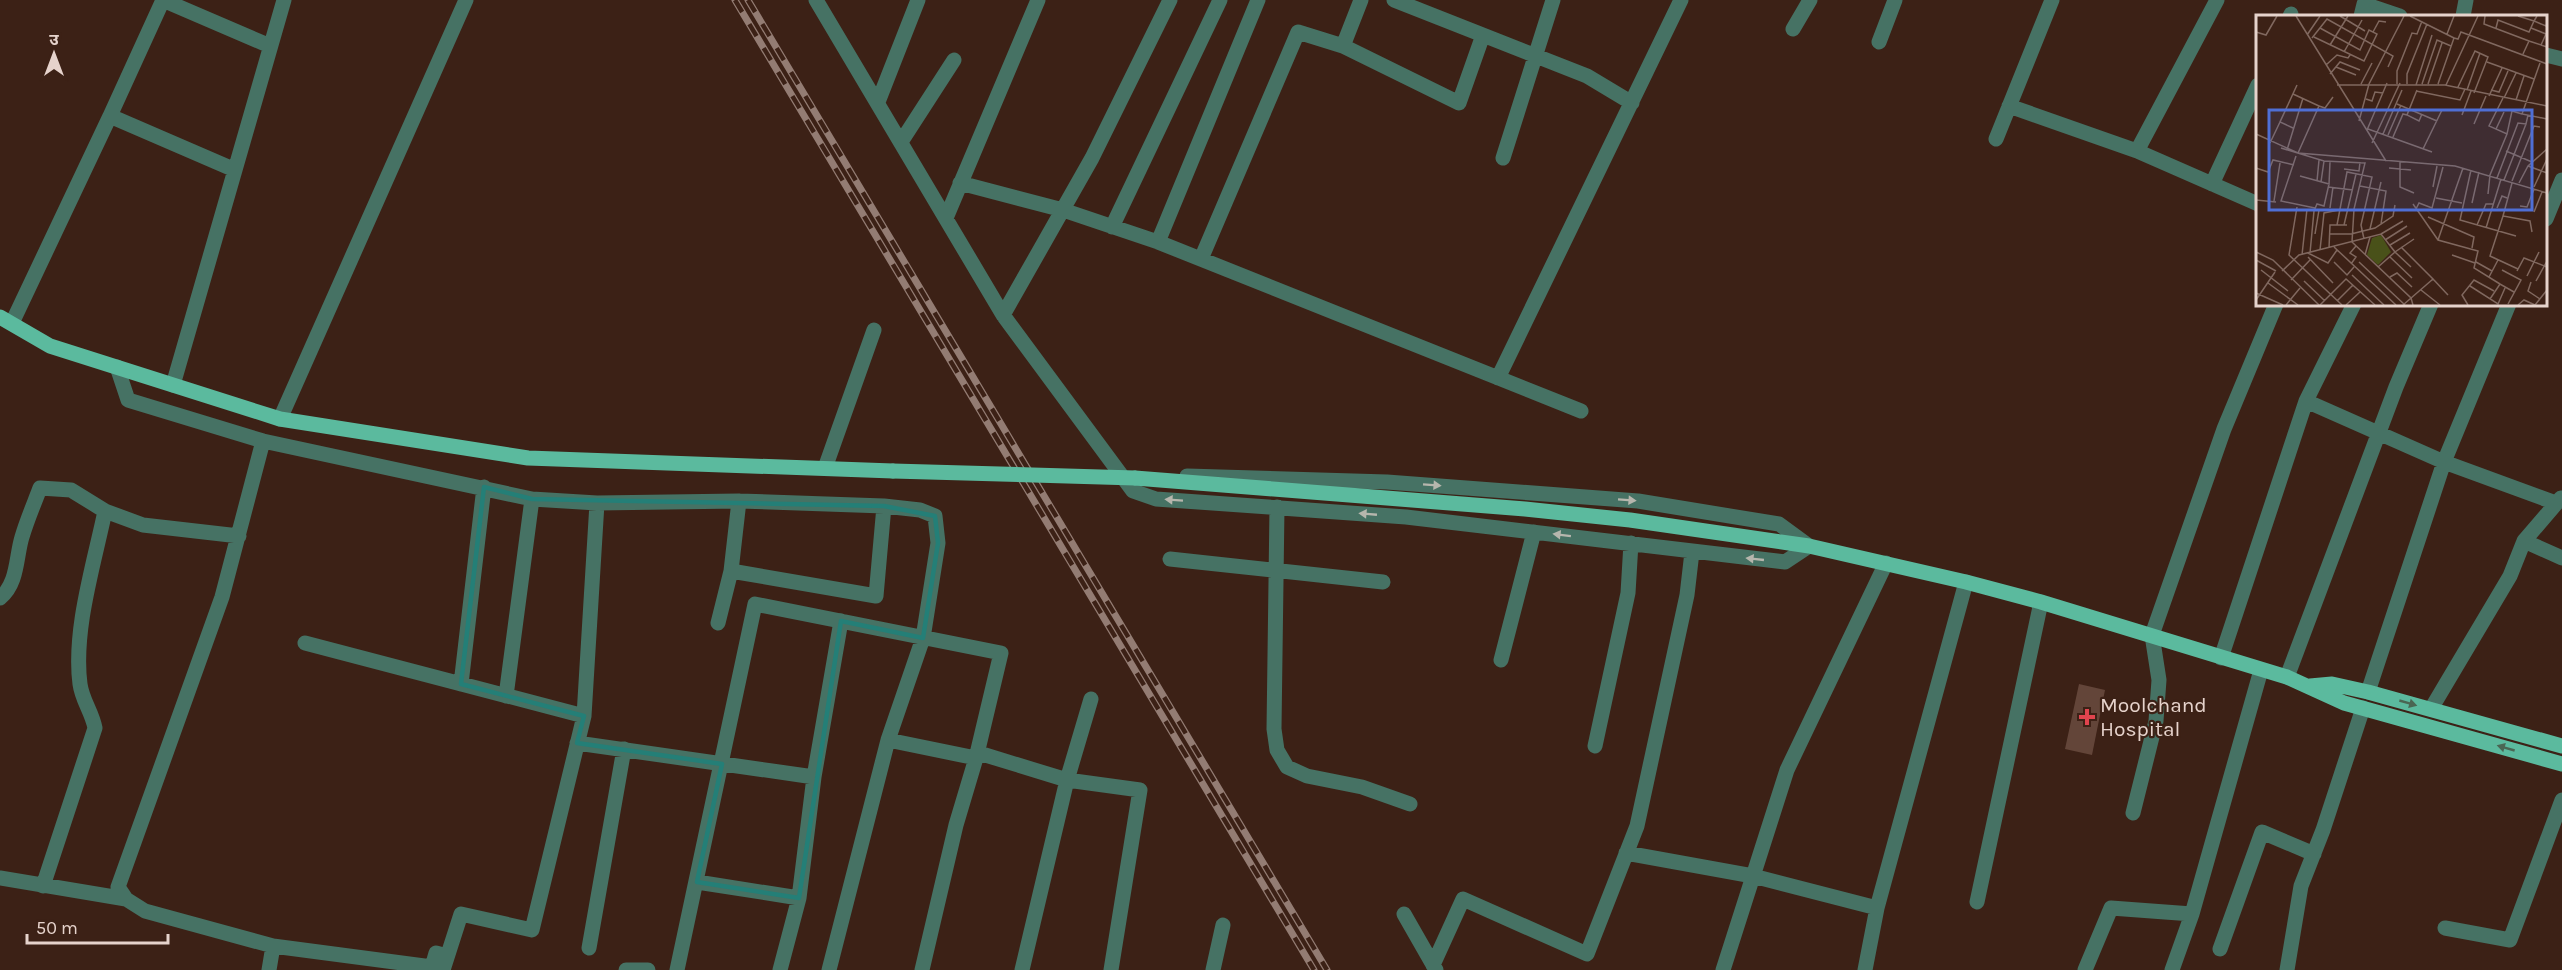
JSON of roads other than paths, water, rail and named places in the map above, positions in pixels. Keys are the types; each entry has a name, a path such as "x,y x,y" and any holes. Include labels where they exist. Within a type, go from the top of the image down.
{"main road":[{"path":"6,320 50,346 280,419 528,458 893,471 1129,476 1525,509 1630,520 1809,546 1966,582 2041,602 2287,677 2310,686 2328,697 2363,708 2562,764"},
{"path":"2310,686 2332,684 2368,692 2562,746"}],"street":[{"path":"6,320 110,116 163,0 270,46"},
{"path":"173,385 284,0"},
{"path":"280,419 466,0"},
{"path":"816,0 1002,315 1129,476 1133,491 1156,499 1406,517 1785,562 1809,546"},
{"path":"878,102 918,0"},
{"path":"946,218 1038,0"},
{"path":"1002,315 1092,158 1170,0"},
{"path":"1112,227 1220,0"},
{"path":"1158,242 1258,0"},
{"path":"1342,46 1361,0"},
{"path":"1394,0 1587,76 1632,103"},
{"path":"1503,158 1553,0"},
{"path":"1498,378 1681,0"},
{"path":"1793,29 1810,0"},
{"path":"1879,42 1895,0"},
{"path":"1996,139 2052,0"},
{"path":"2137,151 2217,0"},
{"path":"2463,15 2466,0"},
{"path":"2361,15 2364,4 2397,15"},
{"path":"1201,259 1298,32 1342,46 1459,103 1483,35"},
{"path":"2547,55 2562,59"},
{"path":"901,142 954,60"},
{"path":"2212,184 2256,89"},
{"path":"2009,106 2137,151 2256,203"},
{"path":"110,116 235,170"},
{"path":"2547,217 2562,180"},
{"path":"960,183 1063,210 1158,242 1581,411"},
{"path":"2133,813 2156,721 2159,680 2152,635 2224,429 2275,306"},
{"path":"2221,658 2306,402 2353,306"},
{"path":"2287,677 2379,433 2430,306"},
{"path":"2368,692 2444,462 2508,306"},
{"path":"825,468 874,330"},
{"path":"117,367 128,400 263,441 532,499 597,503 739,501 884,506 920,510 935,516 938,543 923,639 888,740 829,970"},
{"path":"2306,402 2444,462 2559,500 2524,541 2510,576 2431,709"},
{"path":"126,899 118,887 222,597 263,441"},
{"path":"461,684 484,487"},
{"path":"0,598 6,593 15,570 21,538 40,488 71,490 105,511 143,525 239,536"},
{"path":"506,696 532,499"},
{"path":"718,623 731,571 739,501"},
{"path":"0,878 126,899 145,911 273,946 366,964 432,967 436,953 445,963 461,914 532,930 584,716 597,503"},
{"path":"731,571 876,596 884,506"},
{"path":"1277,507 1274,729 1277,750 1287,767 1307,776 1362,787 1410,804"},
{"path":"43,885 95,728 80,684 80,645 86,602 105,511"},
{"path":"1501,660 1534,532"},
{"path":"2524,541 2562,558"},
{"path":"1595,746 1628,593 1631,543"},
{"path":"1434,967 1463,899 1587,954 1636,826 1687,595 1692,552"},
{"path":"1170,559 1383,582"},
{"path":"1723,970 1787,770 1886,563"},
{"path":"1865,970 1877,908 1966,582"},
{"path":"1977,902 2041,602"},
{"path":"678,970 755,604 1000,653 922,970"},
{"path":"780,970 799,898 814,777 841,621"},
{"path":"305,643 584,716"},
{"path":"2172,970 2192,914 2261,670"},
{"path":"1022,970 1067,780 1091,699"},
{"path":"2287,970 2301,886 2363,708"},
{"path":"888,740 976,758 982,754 1067,780 1140,790 1111,970"},
{"path":"578,743 814,777"},
{"path":"589,948 624,749"},
{"path":"2445,928 2510,939 2562,800"},
{"path":"2220,949 2262,832 2314,854"},
{"path":"1626,853 1753,876 1877,908"},
{"path":"697,882 799,898"},
{"path":"2085,970 2111,908 2192,914"},
{"path":"1404,914 1434,967"},
{"path":"1214,970 1223,925"},
{"path":"269,970 273,946"},
{"path":"626,970 648,970"}],"railway":[{"path":"735,0 1314,970"},
{"path":"748,0 1327,970"}],"place":[{"name":"Moolchand Hospital","path":"2087,717"}]}
